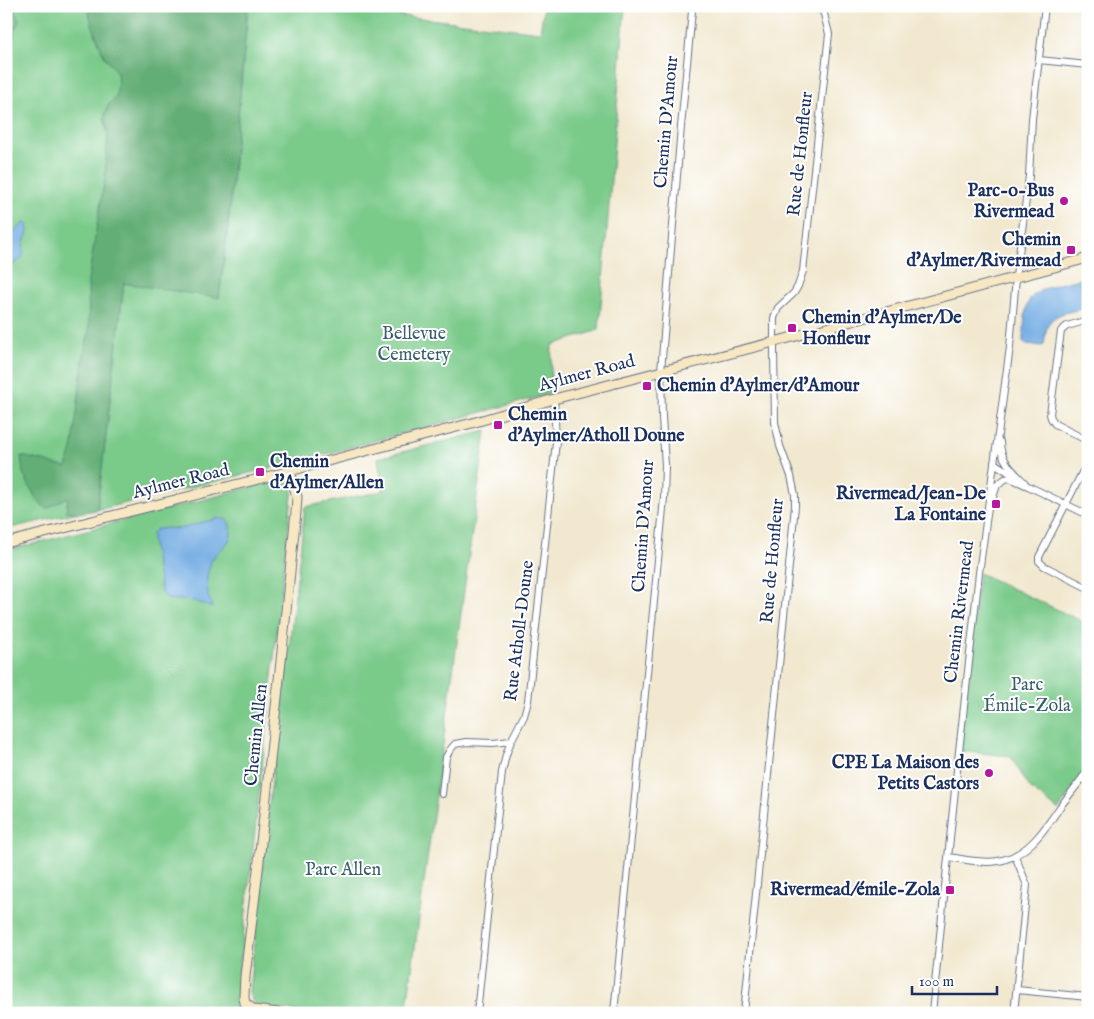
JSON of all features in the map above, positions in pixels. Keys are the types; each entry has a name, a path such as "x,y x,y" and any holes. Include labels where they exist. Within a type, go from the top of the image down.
{"main road":[{"name":"Aylmer Road","path":"6,544 472,423 554,399 1088,258"},
{"name":"Chemin Allen","path":"278,1013 254,1010 245,1003 244,997 296,512 297,497 290,471"}],"street":[{"name":"Rue de Honfleur","path":"744,1013 795,506 793,486 780,446 775,422 775,314 778,308 794,293 803,272 829,34 824,14 819,6"},
{"name":"Chemin Rivermead","path":"932,1013 959,750 1010,347 1045,6"},
{"name":"Chemin D'Amour","path":"614,1013 664,498 665,465 661,371 692,12"},
{"path":"1039,60 1088,65"},
{"path":"1088,320 1067,326 1061,330 1050,414 1055,424 1088,441"},
{"name":"Rue Atholl-Doune","path":"478,1013 502,772 511,741 524,716 528,701 556,442 554,399"},
{"path":"1001,418 1000,446 1002,454 1011,469 1028,486"},
{"path":"1088,461 1040,554 1039,561 1044,566 1088,588"},
{"path":"994,463 1028,486"},
{"path":"988,513 997,485 1010,478 1088,514"},
{"path":"442,794 446,757 455,744 511,741"},
{"path":"948,857 990,862 1014,856 1029,846 1040,835 1088,770"},
{"path":"1014,856 1027,885 1014,1013"},
{"path":"1017,990 1088,997"}],"green space":[{"path":"6,6 89,6 123,71 79,512 6,529"},
{"path":"6,6 15,6 15,12 19,18 14,30 12,43 6,49"},
{"path":"90,6 248,6 228,227 219,298 124,283 97,510 79,513 66,511 68,497 46,509 35,497 23,473 21,456 67,467 73,445 83,360 89,330 88,281 105,176 108,135 104,117 108,105 116,97 118,84 117,73 104,56 96,36 89,14"},
{"name":"Bellevue Cemetery","path":"248,6 317,6 540,32 544,6 625,6 599,330 552,345 550,394 307,459 97,510 124,283 219,297 228,227"},
{"name":"Parc Allen","path":"486,431 406,1013 308,1013 261,1007 252,1001 249,991 270,795 305,507 383,491 378,458"},
{"path":"286,478 293,487 235,1011 243,1013 6,1013 6,551"},
{"name":"Parc Émile-Zola","path":"979,573 1088,624 1088,770 1058,810 1031,789 1010,756 959,751"}],"water":[{"path":"24,223 27,223 28,230 23,256 6,267 6,239"},
{"path":"1085,278 1088,279 1088,308 1055,317 1046,330 1044,345 1025,344 1023,338 1025,315 1028,303 1032,297 1038,292 1053,286"},
{"path":"218,518 227,521 231,536 213,558 207,577 208,597 212,608 195,601 167,599 161,592 152,533 157,529 180,529"}],"place":[{"name":"Parc-o-Bus Rivermead","path":"1064,201"},
{"name":"Chemin d'Aylmer/Rivermead","path":"1071,250"},
{"name":"Chemin d'Aylmer/De Honfleur","path":"792,328"},
{"name":"Chemin d'Aylmer/d'Amour","path":"647,386"},
{"name":"Chemin d'Aylmer/Atholl Doune","path":"498,425"},
{"name":"Chemin d'Aylmer/Allen","path":"260,472"},
{"name":"Rivermead/Jean-De La Fontaine","path":"996,504"},
{"name":"CPE La Maison des Petits Castors","path":"989,773"},
{"name":"Rivermead/émile-Zola","path":"950,890"}]}
